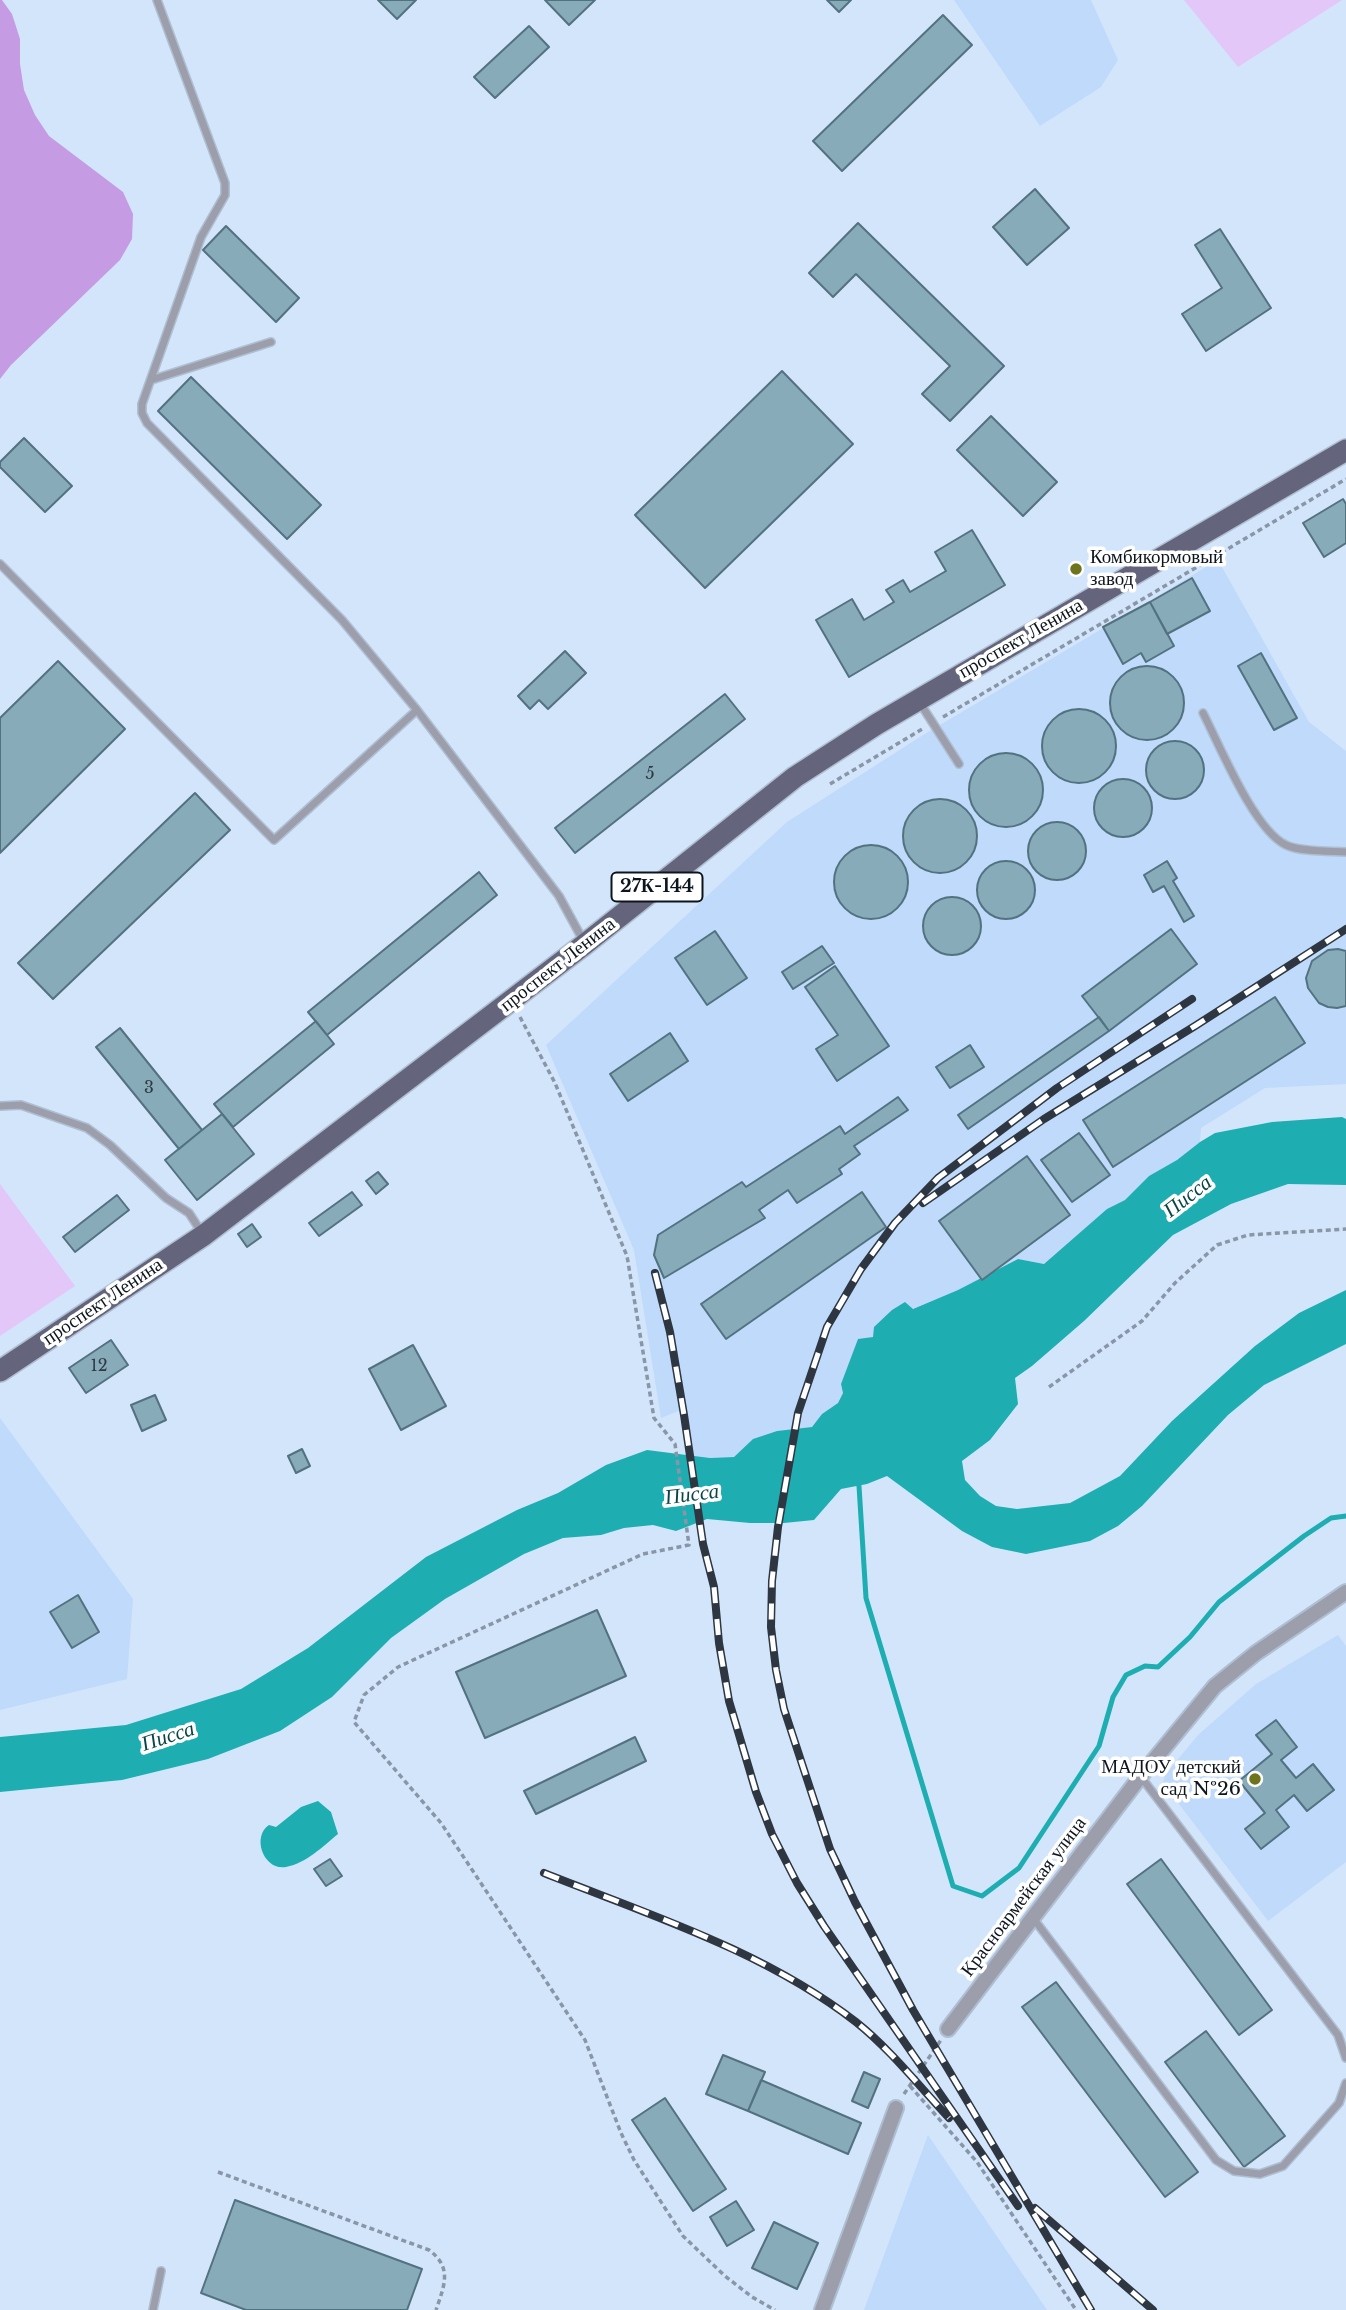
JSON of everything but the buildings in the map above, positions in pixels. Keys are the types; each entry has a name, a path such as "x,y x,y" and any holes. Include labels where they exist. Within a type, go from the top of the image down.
{"main road":[{"name":"проспект Ленина","path":"0,1371 204,1235 512,1001 795,777 918,699 1346,450"}],"street":[{"name":"Красноармейская улица","path":"948,2029 1140,1777 1215,1686 1256,1653 1346,1592"},
{"path":"822,2310 896,2108"}],"lane":[{"path":"157,0 225,183 225,195 201,237 142,404 146,423 342,620 417,710 559,896 585,944"},
{"path":"151,380 271,342"},
{"path":"0,564 274,840 417,710"},
{"path":"918,699 959,764"},
{"path":"1203,713 1249,803 1275,838 1289,847 1346,852"},
{"path":"0,1106 21,1105 87,1128 110,1145 166,1198 189,1213 204,1235"},
{"path":"1140,1777 1338,2035 1346,2058"},
{"path":"1033,1918 1216,2160 1234,2171 1260,2174 1283,2166 1339,2103 1346,2082"},
{"path":"153,2310 161,2271"}],"path":[{"path":"830,784 1346,479"},
{"path":"512,1001 555,1083 627,1256 654,1418 675,1444 690,1545 643,1554 398,1667 363,1695 354,1722 441,1823 585,2040 634,2160 683,2236 725,2276 752,2297 775,2310"},
{"path":"1049,1387 1142,1321 1175,1283 1217,1245 1248,1235 1346,1229"},
{"path":"896,2108 948,2029"},
{"path":"910,2086 976,2162 1076,2310"},
{"path":"218,2172 429,2250 437,2256 444,2268 445,2283 436,2310"}],"shaded area":[{"path":"0,0 12,14 20,39 24,90 35,115 49,136 123,192 133,214 132,239 120,260 11,365 0,379"},
{"path":"954,0 1091,0 1118,60 1101,87 1040,126"},
{"path":"1184,0 1342,0 1238,67"},
{"name":"Комбикормовый завод","path":"1218,560 1309,722 1346,751 1346,1084 1265,1088 1201,1128 1200,1142 1177,1160 1149,1176 1125,1200 1107,1209 1044,1264 1018,1259 958,1290 912,1309 905,1302 873,1337 858,1340 841,1384 843,1393 838,1403 822,1414 812,1427 777,1431 753,1439 734,1457 692,1456 686,1408 661,1418 634,1250 546,1045 787,822 923,735"},
{"path":"0,1184 75,1286 0,1336"},
{"path":"0,1418 133,1599 127,1679 0,1710"},
{"name":"МАДОУ детский сад №26","path":"1338,1635 1346,1646 1346,1862 1268,1921 1163,1783 1165,1775 1198,1735 1256,1684"},
{"path":"928,2135 1047,2310 864,2310"}],"water":[{"name":"Писса","path":"1342,1117 1346,1119 1346,1185 1288,1184 1231,1204 1173,1235 1084,1321 1015,1378 1018,1404 990,1440 962,1461 965,1480 980,1496 996,1506 1017,1509 1070,1503 1120,1476 1172,1421 1255,1346 1299,1313 1346,1290 1346,1344 1264,1385 1228,1415 1142,1506 1118,1526 1090,1541 1026,1554 992,1547 962,1531 887,1476 867,1484 841,1489 814,1520 750,1523 707,1519 676,1531 653,1525 624,1528 601,1535 563,1538 524,1554 445,1599 391,1638 332,1697 280,1731 208,1759 122,1780 0,1792 0,1737 126,1725 241,1689 308,1648 426,1557 517,1510 558,1493 606,1465 647,1450 710,1458 734,1457 753,1439 777,1431 812,1427 822,1414 838,1403 843,1393 841,1384 858,1339 873,1337 874,1327 905,1302 913,1309 958,1290 1018,1259 1044,1264 1107,1209 1125,1200 1149,1176 1215,1133 1272,1122"},
{"path":"318,1801 331,1812 338,1834 301,1862 286,1867 272,1864 262,1852 261,1837 264,1830 269,1825 276,1827 301,1807"}],"waterway":[{"path":"857,1480 866,1598 953,1886 982,1896 1019,1868 1099,1746 1113,1697 1126,1675 1145,1666 1158,1667 1190,1637 1219,1602 1304,1536 1331,1518 1346,1516"}],"railway":[{"path":"923,1203 1044,1119 1346,929"},
{"path":"1091,2310 913,2010 830,1849 784,1709 771,1627 772,1581 778,1527 798,1413 827,1327 861,1269 895,1223 938,1178 1057,1088 1192,999"},
{"path":"655,1273 670,1332 703,1544 714,1587 719,1643 729,1701 756,1792 772,1834 797,1883 824,1926 1018,2206"},
{"path":"544,1873 705,1937 745,1955 821,1997 881,2044 949,2118"},
{"path":"1035,2208 1153,2310"}],"place":[{"name":"Комбикормовый завод","path":"1076,569"},
{"name":"МАДОУ детский сад №26","path":"1255,1779"}]}
